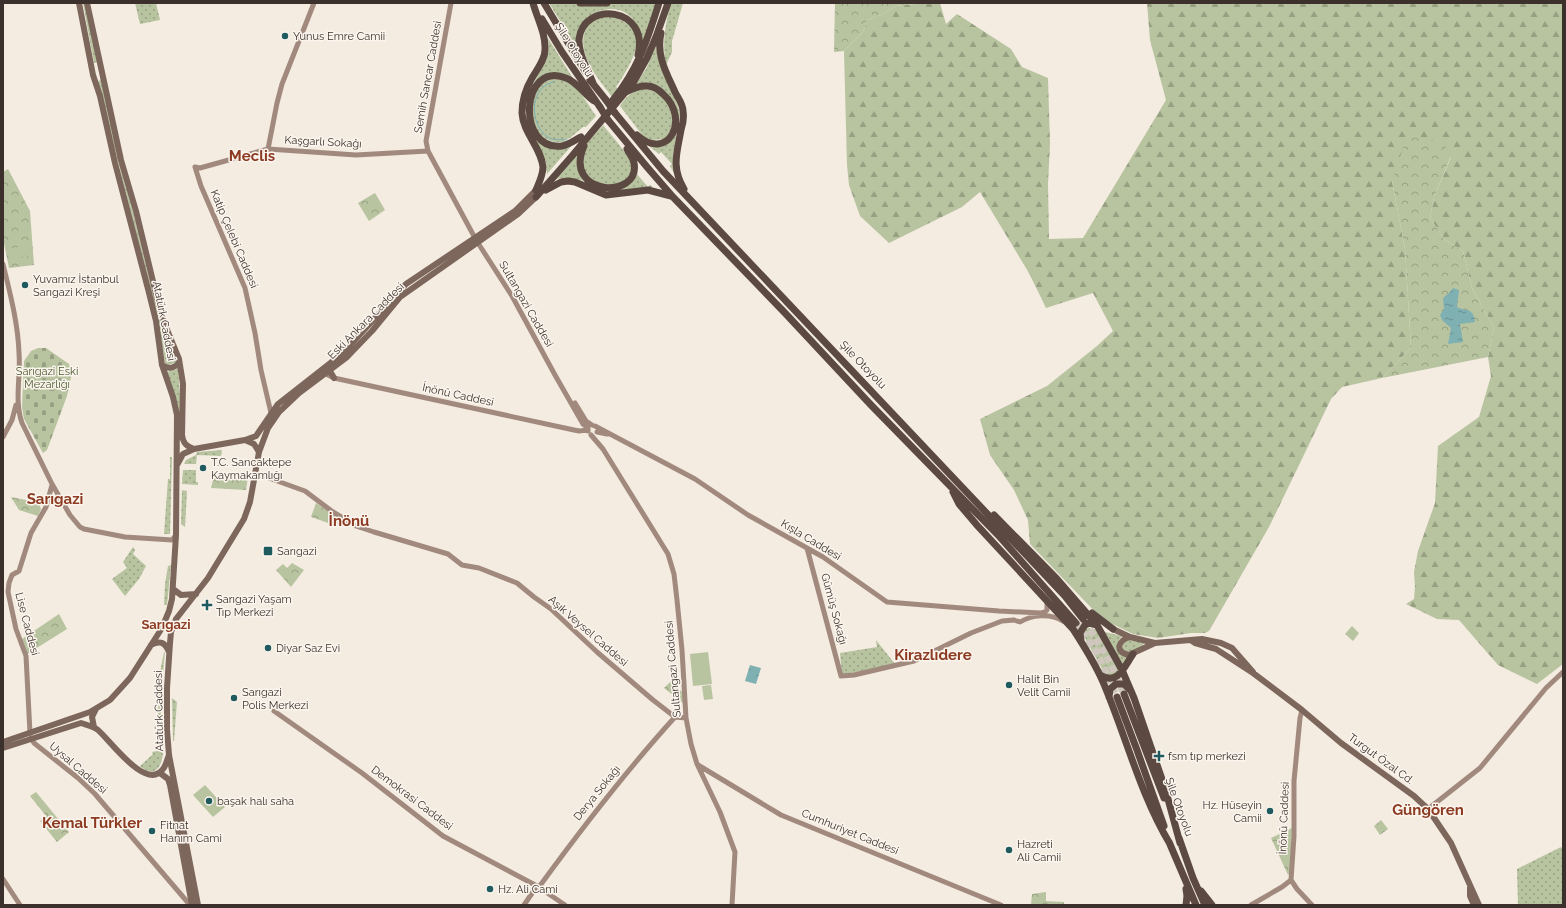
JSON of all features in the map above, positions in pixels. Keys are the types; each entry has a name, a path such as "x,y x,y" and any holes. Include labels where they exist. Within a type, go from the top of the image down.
{"highway":[{"name":"Şile Otoyolu","path":"533,3 562,52 608,120 673,197 1080,621 1065,596 902,422 691,201 626,127"},
{"path":"533,3 545,40 545,52 540,67 525,93 522,114 529,135 538,152 543,167 536,193"},
{"path":"544,3 565,41 614,113 626,127 646,142 655,144 668,140 676,128 676,120 671,103 667,97 657,89 648,86 641,86 626,92"},
{"path":"580,3 607,3"},
{"path":"624,139 634,163 632,176 627,182 615,188 606,188 596,185 584,177 579,158 584,138 630,75 647,42 659,3"},
{"path":"536,193 633,83 656,38 668,3"},
{"path":"665,11 660,38 660,54 667,77 683,111 683,122 675,161 680,182 691,201"},
{"path":"593,83 582,57 580,39 582,29 587,21 601,13 617,13 630,20 636,27 640,41 640,48 630,75"},
{"path":"584,138 563,146 549,145 543,141 537,135 531,123 529,115 530,98 538,83 544,79 559,76 570,80 586,95 594,100"},
{"path":"536,193 552,185 568,181 606,195 648,190 673,197"},
{"path":"960,485 1005,524 1097,624 1129,685 1165,788 1180,842"},
{"path":"950,486 959,504 1047,601 1080,641 1100,675 1142,786 1159,826 1170,844"},
{"path":"1075,599 1113,629"},
{"path":"1080,641 1080,633 1085,624 1097,624 1113,629"},
{"path":"1100,675 1111,679 1118,676 1133,654"},
{"path":"1129,685 1128,674 1133,654"},
{"path":"1109,698 1110,689 1118,683 1125,685 1132,694"},
{"name":"Şile Otoyolu","path":"1195,904 1170,844 1120,695 1205,905"},
{"path":"1193,878 1212,905"},
{"path":"1184,879 1187,896 1186,905"}],"main road":[{"name":"Atatürk Caddesi","path":"31,736 96,709 110,700 125,684 162,628 169,611 173,589 176,535 177,415 172,393 162,365 156,321 115,163 100,96 95,82 79,3"},
{"name":"Atatürk Caddesi","path":"87,3 121,160 136,211 161,313 180,359 183,384 182,435 185,445 194,449"},
{"path":"92,67 97,68 101,64"},
{"path":"95,82 99,77 104,78"},
{"name":"Eski Ankara Caddesi","path":"196,594 215,568 244,518 250,502 259,452 268,428 279,412 294,397 328,373 347,357 372,331 400,297 477,241 536,193"},
{"name":"Eski Ankara Caddesi","path":"245,440 256,436 278,404 344,353 396,293 406,284 477,241"},
{"path":"334,378 328,373 330,368 349,352 360,336"},
{"path":"162,365 167,368 172,368 178,364 180,359"},
{"path":"176,468 177,462 183,454 194,449 245,440 254,444 259,452"},
{"path":"173,589 181,595 196,594"},
{"name":"Atatürk Caddesi","path":"196,594 176,619 171,632 167,688 167,729 169,755 198,905"},
{"path":"1113,629 1130,637 1155,643"},
{"path":"1130,637 1121,641 1120,649 1126,654 1133,654 1146,646 1155,643"},
{"name":"Turgut Özal Cd.","path":"1155,643 1195,639 1221,643 1232,648 1253,673"},
{"name":"Turgut Özal Cd.","path":"1192,640 1195,643 1216,649 1253,673 1302,710 1341,743 1414,796 1428,810 1451,843 1461,862 1470,885"},
{"path":"151,645 155,642 163,642 169,653"},
{"path":"94,727 92,717 96,709"},
{"path":"3,742 81,723 94,727 135,768 146,774 153,775 160,773 164,769 169,755"},
{"path":"3,748 31,736"},
{"path":"160,773 168,779 170,785 187,898 191,905"},
{"path":"1470,885 1470,896 1474,905"},
{"path":"1470,885 1479,905"},
{"path":"187,898 196,892"}],"street":[{"path":"268,149 282,84 314,3"},
{"name":"Semih Sancar Caddesi","path":"451,3 426,141 428,151 477,241"},
{"name":"Kaşgarlı Sokağı","path":"195,167 200,168 268,149 356,155 428,151"},
{"name":"Katip Çelebi Caddesi","path":"195,167 201,186 245,288 271,413"},
{"name":"Sultangazi Caddesi","path":"477,241 512,296 554,375 558,376 668,554 674,574 682,650 686,718 691,744 697,764 720,812 735,852 732,905"},
{"path":"3,264 19,350 17,402 12,419 3,438"},
{"name":"İnönü Caddesi","path":"334,378 579,431 592,430"},
{"path":"17,402 21,419 52,484 75,522 84,529 145,540 172,540 176,535"},
{"path":"12,419 21,419"},
{"name":"Kışla Caddesi","path":"592,430 610,434 695,479 748,515 823,557 849,574 886,602 1000,612 1045,612 1048,606 1047,601"},
{"name":"Aşık Veysel Caddesi","path":"255,473 305,491 333,512 356,526 448,554 462,565 479,568 516,583 551,609 635,685 676,717"},
{"name":"Lise Caddesi","path":"31,736 26,656 16,629 8,592 12,575 19,571 31,533 46,507 52,484"},
{"name":"Gümüş Sokağı","path":"807,548 841,676 854,675 914,661 971,633 1002,621"},
{"path":"1000,612 1003,616 1002,621 1014,620 1020,622 1023,619 1038,616 1055,616 1066,623"},
{"path":"1014,620 1013,616 1019,612 1023,615 1023,619"},
{"path":"1428,810 1480,768 1546,688 1563,672"},
{"name":"İnönü Caddesi","path":"1290,880 1294,839 1294,782 1302,710"},
{"name":"Demokrasi Caddesi","path":"274,711 362,773 443,836 538,886 565,905"},
{"path":"676,717 686,718"},
{"name":"Derya Sokağı","path":"524,905 577,834 627,772 676,717"},
{"name":"Uysal Caddesi","path":"31,736 34,744 78,778 95,794 187,898"},
{"name":"Cumhuriyet Caddesi","path":"697,764 781,815 1001,905"},
{"path":"3,879 20,905"},
{"path":"1251,905 1282,887 1290,880 1312,905"}],"green space":[{"path":"83,3 85,3 98,62 94,63"},
{"path":"135,3 156,3 160,20 140,24"},
{"path":"549,3 569,3 590,6 622,3 656,3 643,43 641,34 634,20 622,11 606,9 592,14 581,26 577,48"},
{"path":"671,3 683,3 672,41 672,52 666,65 664,49 665,34"},
{"path":"835,3 925,3 896,6 881,15 867,20 863,32 844,51 834,52"},
{"path":"940,3 946,24 957,14 1011,49 1022,67 1048,78 1050,144 1048,184 1049,239 1083,238 1166,100 1150,40 1147,3 1563,3 1563,664 1537,684 1498,665 1459,620 1437,619 1406,604 1414,599 1414,572 1418,551 1435,503 1438,446 1479,417 1491,376 1488,357 1494,328 1472,288 1463,251 1444,239 1430,218 1434,197 1451,157 1392,181 1405,249 1411,348 1382,378 1342,387 1331,399 1269,527 1209,631 1205,633 1191,633 1158,638 1133,634 1102,619 1030,544 1028,520 1014,490 990,455 980,419 1047,386 1097,346 1113,331 1093,293 1046,308 1029,273 980,192 962,207 889,243 860,216 849,185 847,165 844,51 863,32 867,20 881,15 896,6"},
{"path":"611,15 631,25 636,36 637,43 630,64 616,87 618,89 612,97 599,80 588,61 584,51 583,41 585,31 591,21"},
{"path":"548,38 574,80 558,73 553,73 543,76 533,84 546,61 549,49"},
{"path":"657,44 658,59 678,106 680,115 673,154 674,173 670,166 672,164 661,152 659,154 649,146 656,147 674,137 675,105 667,94 660,88 635,85 646,69"},
{"path":"551,79 564,80 574,86 596,116 586,127 583,127 570,138 564,140 565,142 553,142 546,139 537,128 532,114 532,106 536,92 541,85"},
{"path":"100,80 159,318 177,359 176,362 169,365 165,363 158,320 98,82"},
{"path":"643,89 652,91 659,95 665,100 669,107 672,115 672,123 670,131 665,139 651,140 643,136 620,106 629,95 635,91"},
{"path":"603,125 624,151 632,166 630,174 624,181 616,185 607,185 590,177 584,169 582,160 584,149"},
{"path":"1407,136 1443,142 1451,156 1434,197 1430,218 1444,239 1463,251 1472,288 1494,328 1488,357 1382,378 1411,348 1405,249 1392,181"},
{"path":"537,142 573,144 547,174 546,162"},
{"path":"578,152 577,167 584,181 569,178 554,179"},
{"path":"8,169 30,211 34,265 9,268 3,238 3,172"},
{"path":"636,173 648,187 650,185 653,187 621,192 620,189 626,186"},
{"path":"375,193 385,210 369,221 358,203"},
{"path":"29,246 30,256 12,258 11,248"},
{"name":"Sarıgazi Eski Mezarlığı","path":"38,348 46,348 69,364 72,373 67,396 47,450 43,453 24,419 22,407 24,361 31,351"},
{"path":"178,369 180,394 180,440 167,372"},
{"path":"222,450 221,456 197,455 196,464 184,464 186,460 196,455 197,452"},
{"path":"170,457 172,457 170,534 164,534 168,479 170,479"},
{"path":"183,470 196,470 196,482 198,482 198,485 182,484"},
{"path":"214,477 248,477 246,490 211,488"},
{"path":"182,490 187,491 185,527 181,524"},
{"path":"11,497 39,504 41,509 38,516 19,510"},
{"path":"316,503 341,519 337,526 311,517"},
{"path":"133,547 135,550 133,554 146,566 139,579 125,596 112,579 127,568 123,562"},
{"path":"292,563 304,570 291,587 276,570 283,564 287,568"},
{"path":"171,565 167,605 164,605 168,566"},
{"path":"284,566 294,577 289,582 279,571"},
{"path":"59,614 67,629 27,654 22,639"},
{"path":"1352,626 1359,633 1353,641 1345,634"},
{"path":"1089,628 1097,630 1119,668 1118,672 1110,676 1105,674 1085,638 1084,633 1086,629"},
{"path":"1105,632 1122,636 1117,643 1117,647 1128,657 1123,665"},
{"path":"876,640 895,664 842,675 840,653 877,647"},
{"path":"1130,640 1145,643 1137,649 1128,652 1122,649 1124,642"},
{"path":"164,652 160,718 158,715 159,677"},
{"path":"708,652 712,684 693,686 690,654"},
{"path":"671,681 683,693 683,703 664,688"},
{"path":"711,685 713,699 704,700 702,686"},
{"path":"172,698 177,702 174,741 173,741"},
{"path":"163,750 162,761 157,769 150,771 145,770 140,766 153,754 152,752"},
{"name":"başak halı saha","path":"205,785 225,807 213,817 193,795"},
{"path":"36,792 69,832 57,842 40,821 46,816 30,796"},
{"path":"1381,820 1388,829 1380,835 1374,826"},
{"path":"1292,828 1290,872 1288,875 1271,838"},
{"path":"1561,847 1563,850 1563,905 1518,905 1517,869"},
{"path":"1046,892 1046,901 1064,902 1064,905 1031,905 1032,894"}],"water":[{"path":"1453,288 1459,290 1457,307 1471,312 1475,322 1460,324 1463,342 1448,344 1451,328 1442,320 1440,315 1444,309 1443,298"},
{"path":"750,665 761,668 756,684 745,681"}],"waterway":[{"path":"554,82 546,85 536,98 534,106 537,124 548,137 567,140"}],"tunnel":[{"path":"1084,621 1106,654 1124,694"},
{"path":"1076,623 1097,653 1117,697"}],"place":[{"name":"Yunus Emre Camii","path":"285,36"},
{"name":"Yuvamız İstanbul Sarıgazi Kreşi","path":"25,285"},
{"name":"T.C. Sancaktepe Kaymakamlığı","path":"203,468"},
{"name":"Sarıgazi","path":"268,551"},
{"name":"Sarıgazi Yaşam Tıp Merkezi","path":"207,605"},
{"name":"Diyar Saz Evi","path":"268,648"},
{"name":"Halit Bin Velit Camii","path":"1009,685"},
{"name":"Sarıgazi Polis Merkezi","path":"234,698"},
{"name":"fsm tıp merkezi","path":"1159,756"},
{"name":"başak halı saha","path":"209,801"},
{"name":"Hz. Hüseyin Camii","path":"1270,811"},
{"name":"Fitnat Hanım Cami","path":"152,831"},
{"name":"Hazreti Ali Camii","path":"1009,850"},
{"name":"Hz. Ali Cami","path":"490,889"}],"district":[{"name":"Meclis","path":"252,156"},
{"name":"Sarıgazi","path":"55,499"},
{"name":"İnönü","path":"349,521"},
{"name":"Sarıgazi","path":"166,624"},
{"name":"Kirazlıdere","path":"933,655"},
{"name":"Güngören","path":"1428,810"},
{"name":"Kemal Türkler","path":"92,823"}]}
